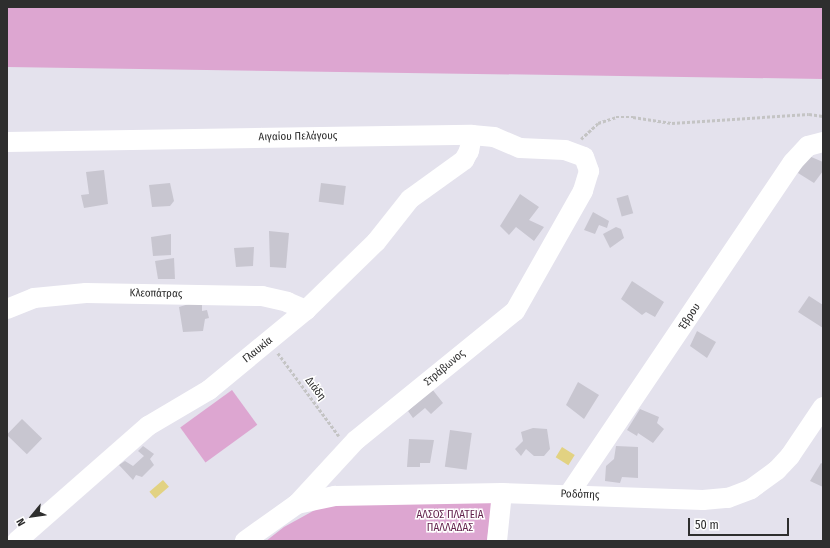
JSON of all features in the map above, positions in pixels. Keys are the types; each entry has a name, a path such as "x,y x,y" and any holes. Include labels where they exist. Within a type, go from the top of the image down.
{"street":[{"name":"Αιγαίου Πελάγους","path":"7,142 472,135 494,137 520,148 579,155"},
{"name":"Γλαυκία","path":"17,541 148,426 209,390 306,310 376,242 410,199 464,160 469,151 472,135"},
{"name":"Έβρου","path":"570,494 793,162 805,148 818,142"},
{"name":"Στράβωνος","path":"245,541 297,504 347,448 515,311 583,191 589,171 579,155"},
{"name":"Κλεοπάτρας","path":"7,309 34,298 86,293 262,296 287,302 306,310"},
{"name":"Ροδόπης","path":"297,504 328,496 502,493 570,494 703,500 736,496 757,486 785,462 823,407"},
{"path":"497,541 502,493"}],"path":[{"path":"579,155 585,134 598,123 616,117 633,117 672,123 809,114 823,116"},
{"name":"Διάδη","path":"269,341 347,448"}],"green space":[{"path":"7,7 823,7 823,79 7,67"},
{"path":"232,390 257,425 205,462 180,428"},
{"name":"ΑΛΣΟΣ ΠΛΑΤΕΙΑ ΠΑΛΛΑΔΑΣ","path":"492,502 487,541 266,541 284,527 324,505"}],"shaded area":[{"path":"562,447 575,455 568,465 556,457"},
{"path":"163,480 169,487 155,499 149,492"}],"building":[{"path":"809,156 823,162 823,171 814,183 798,173"},
{"path":"104,170 108,204 84,208 81,195 89,194 86,172"},
{"path":"170,183 174,201 170,206 152,207 149,185"},
{"path":"321,183 346,186 343,205 319,202"},
{"path":"520,194 539,207 529,220 544,227 534,241 516,227 509,235 500,226"},
{"path":"628,195 633,213 622,217 616,198"},
{"path":"593,212 609,221 607,228 599,225 595,234 584,230"},
{"path":"616,227 621,229 624,238 610,248 603,234"},
{"path":"269,231 289,233 286,268 270,267"},
{"path":"171,234 171,255 153,256 151,237"},
{"path":"254,247 253,266 236,267 234,248"},
{"path":"174,258 175,279 158,279 155,261"},
{"path":"632,281 664,302 655,317 646,312 642,315 621,299"},
{"path":"809,296 823,305 823,328 798,312"},
{"path":"202,300 202,311 207,310 209,318 205,319 203,331 183,332 179,307"},
{"path":"697,331 716,342 707,358 690,346"},
{"path":"578,382 599,395 584,419 566,405"},
{"path":"432,389 443,403 431,414 425,408 413,418 408,411"},
{"path":"640,409 659,417 657,423 664,429 653,443 638,433 637,436 627,430"},
{"path":"22,419 42,438 27,454 7,435"},
{"path":"533,428 547,429 550,449 544,456 534,456 526,449 521,456 515,449 523,441 521,432"},
{"path":"450,430 472,433 467,470 445,467"},
{"path":"409,439 434,440 430,463 420,463 420,467 407,467"},
{"path":"143,446 154,454 150,459 154,465 142,477 136,475 133,480 119,465 125,461 133,466 144,456 138,451"},
{"path":"616,446 638,447 638,478 622,477 620,483 605,481 606,466 614,459"},
{"path":"821,463 823,464 823,487 810,481"}]}
